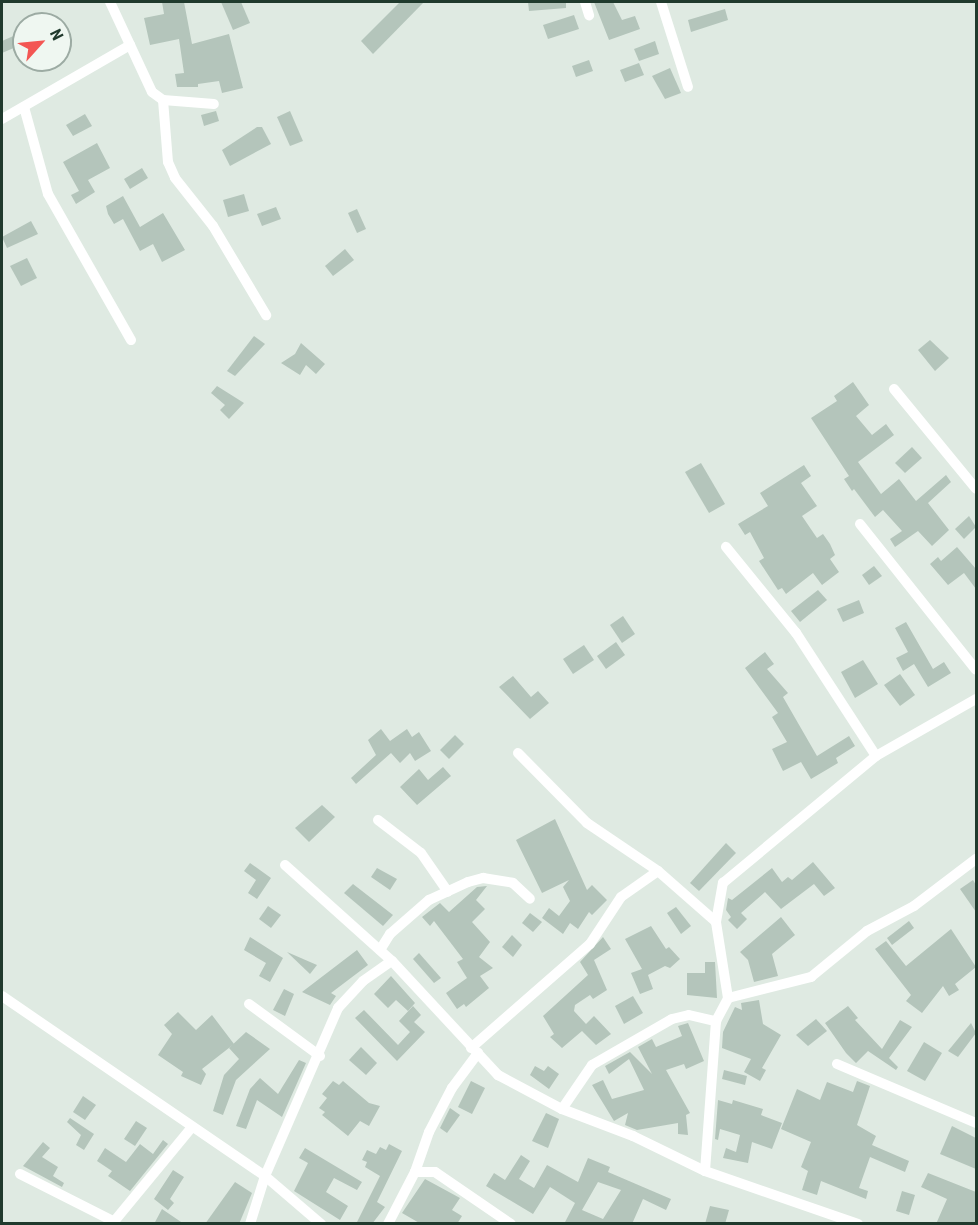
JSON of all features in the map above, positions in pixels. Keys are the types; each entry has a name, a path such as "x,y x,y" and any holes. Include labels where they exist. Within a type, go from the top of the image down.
{"street":[{"path":"110,2 152,92 163,100 214,104"},
{"path":"585,2 589,15"},
{"path":"661,2 688,87"},
{"path":"2,119 130,45"},
{"path":"163,100 168,162 175,178 213,226 266,315"},
{"path":"24,107 48,194 131,340"},
{"path":"894,389 976,489"},
{"path":"860,524 976,670"},
{"path":"726,547 796,633 876,756"},
{"path":"705,1171 716,1021 728,998 722,940 716,922 723,883 876,756 976,699"},
{"path":"518,753 587,823 658,871 716,922"},
{"path":"378,820 421,853 448,892"},
{"path":"728,998 810,977 867,931 914,906 976,859"},
{"path":"285,865 392,961 498,1076 562,1109 633,1136 705,1171 858,1224"},
{"path":"388,1224 415,1172 433,1123 475,1051 590,944 621,897 658,871"},
{"path":"380,950 408,916 429,900 483,878 513,883 530,899"},
{"path":"250,1224 265,1176 320,1056 338,1008 363,981 392,961"},
{"path":"2,996 191,1128 265,1176 321,1224"},
{"path":"249,1004 320,1056"},
{"path":"562,1109 592,1065 672,1020 689,1015 716,1021"},
{"path":"837,1064 976,1124"},
{"path":"20,1174 113,1222 191,1128"},
{"path":"415,1172 435,1172 511,1224"}],"building":[{"path":"162,2 184,2 192,44 229,34 243,88 222,93 219,81 198,84 198,87 177,87 175,74 184,73 179,39 150,45 144,18 164,14"},
{"path":"221,2 241,2 250,23 233,30"},
{"path":"400,2 424,2 373,54 361,41"},
{"path":"528,2 566,2 566,8 529,11"},
{"path":"594,2 613,2 622,20 635,16 640,29 609,40"},
{"path":"725,9 728,20 691,32 688,20"},
{"path":"574,15 579,29 548,39 543,25"},
{"path":"12,37 12,49 2,53 2,41"},
{"path":"655,41 659,54 639,61 634,49"},
{"path":"589,60 593,71 576,77 572,66"},
{"path":"639,63 644,75 625,82 620,70"},
{"path":"670,68 681,93 665,99 652,76"},
{"path":"216,111 219,121 204,126 201,115"},
{"path":"290,111 303,141 290,146 277,117"},
{"path":"85,114 92,126 73,136 66,125"},
{"path":"257,127 262,127 271,144 230,166 222,150"},
{"path":"97,143 110,168 88,180 95,192 76,204 71,195 79,191 63,162"},
{"path":"142,168 148,178 130,189 124,179"},
{"path":"244,194 249,211 228,217 223,200"},
{"path":"123,196 140,227 163,213 185,250 162,262 153,244 140,251 123,219 114,224 108,214 106,206"},
{"path":"276,207 281,219 262,226 257,214"},
{"path":"357,209 366,229 357,233 348,213"},
{"path":"31,221 38,234 7,248 2,237"},
{"path":"345,249 354,260 333,276 325,266"},
{"path":"27,258 37,278 21,286 10,266"},
{"path":"254,336 265,344 235,376 227,371"},
{"path":"930,340 949,358 935,371 918,350"},
{"path":"301,343 325,364 316,374 306,365 300,375 281,363 295,354"},
{"path":"853,382 869,405 856,416 872,435 886,424 894,435 858,462 881,494 899,479 916,501 946,475 951,482 928,503 949,530 932,546 918,531 895,547 890,539 902,531 883,510 875,517 854,489 852,491 844,479 849,476 811,418 837,401 834,396"},
{"path":"217,386 244,403 229,419 220,410 225,405 211,393"},
{"path":"912,447 922,458 905,473 895,463"},
{"path":"701,463 725,504 709,513 685,472"},
{"path":"804,465 811,476 801,483 817,506 802,516 817,538 823,534 830,544 835,555 830,559 839,572 822,585 813,573 786,594 782,588 778,590 759,561 764,558 750,532 745,535 738,524 768,506 760,493"},
{"path":"969,516 976,527 964,539 955,529"},
{"path":"957,547 976,569 976,589 964,573 948,585 930,564 938,557 941,561"},
{"path":"874,566 882,576 869,585 862,575"},
{"path":"818,590 827,600 800,622 791,611"},
{"path":"859,600 864,613 843,622 837,609"},
{"path":"623,616 635,634 622,643 610,625"},
{"path":"906,622 933,669 944,662 951,673 928,687 914,664 903,671 896,658 908,652 895,628"},
{"path":"616,642 625,655 606,669 597,656"},
{"path":"584,645 594,660 573,674 563,659"},
{"path":"765,652 774,664 767,669 788,693 783,697 817,756 849,736 855,746 836,758 838,763 811,779 801,762 783,771 772,749 787,742 772,717 778,713 745,668"},
{"path":"863,660 878,684 855,698 841,672"},
{"path":"900,674 915,695 900,706 884,685"},
{"path":"513,676 531,697 538,691 549,703 530,719 499,687"},
{"path":"381,729 390,741 407,729 412,737 419,732 431,751 415,761 410,753 400,763 391,753 356,784 351,778 376,755 368,740"},
{"path":"455,735 464,744 449,759 440,750"},
{"path":"443,767 451,776 417,805 400,787 419,769 428,780"},
{"path":"322,805 335,817 309,842 295,828"},
{"path":"555,819 587,890 592,885 607,900 592,915 589,912 578,929 570,923 563,934 542,918 549,908 559,916 570,901 563,887 569,880 542,893 516,840"},
{"path":"726,843 736,853 699,891 690,883"},
{"path":"813,862 835,888 824,896 814,884 781,909 765,892 741,913 747,919 737,929 728,920 731,917 726,910 728,898 732,900 772,868 782,882 788,877 792,880"},
{"path":"250,863 271,878 257,899 248,893 256,880 244,871"},
{"path":"377,868 397,879 390,890 371,877"},
{"path":"973,880 976,885 976,912 960,889"},
{"path":"353,884 393,915 383,926 344,893"},
{"path":"487,886 476,900 485,909 472,922 490,942 479,957 493,968 480,976 489,988 466,1007 464,1004 457,1009 446,993 467,978 457,962 463,959 434,921 430,926 422,917 440,903 449,912 477,887"},
{"path":"268,906 281,915 271,928 259,919"},
{"path":"676,907 691,926 681,934 667,913"},
{"path":"530,913 542,922 533,932 522,923"},
{"path":"781,917 795,935 772,954 778,976 754,982 748,960 740,952"},
{"path":"909,921 914,928 892,945 887,938"},
{"path":"651,926 666,949 669,947 680,959 670,968 665,966 648,975 653,989 640,994 631,973 642,969 625,939"},
{"path":"951,929 976,967 955,984 959,990 949,996 943,986 922,1013 906,1001 911,995 875,949 886,941 906,966"},
{"path":"512,935 522,945 513,957 502,947"},
{"path":"250,937 283,958 270,982 259,976 266,963 244,950"},
{"path":"603,937 611,949 594,960 607,990 593,999 590,995 575,1005 574,1011 586,1024 594,1016 611,1034 596,1045 582,1031 562,1048 550,1037 554,1034 543,1016 588,975 580,962"},
{"path":"357,950 368,965 331,993 336,996 330,1005 302,992"},
{"path":"287,952 317,965 310,974"},
{"path":"419,953 441,978 434,983 413,959"},
{"path":"705,962 715,962 717,998 687,995 687,973 705,973"},
{"path":"391,976 415,1003 408,1011 396,1000 388,1008 374,994"},
{"path":"284,989 294,994 285,1016 273,1010"},
{"path":"633,996 643,1013 624,1024 615,1006"},
{"path":"759,1000 763,1024 781,1035 762,1068 766,1070 760,1081 744,1072 751,1059 722,1048 723,1032 735,1007 742,1010 741,1003"},
{"path":"413,1006 421,1015 414,1022 425,1032 397,1061 355,1018 364,1010 398,1045 410,1032 399,1021"},
{"path":"848,1006 858,1018 855,1020 882,1049 900,1020 912,1027 889,1058 898,1067 896,1070 868,1051 856,1063 846,1053 825,1023"},
{"path":"178,1012 196,1030 212,1015 234,1044 202,1069 206,1074 201,1085 181,1076 183,1072 158,1055 172,1034 164,1025"},
{"path":"816,1019 827,1031 808,1046 796,1035"},
{"path":"688,1023 704,1061 686,1069 684,1064 666,1070 690,1113 686,1115 688,1135 678,1134 678,1123 637,1130 625,1125 628,1113 614,1121 592,1085 603,1080 612,1099 644,1090 629,1059 609,1074 605,1066 630,1052 652,1074 638,1047 652,1039 656,1047 682,1036 678,1026"},
{"path":"971,1023 976,1033 958,1057 948,1051"},
{"path":"246,1032 270,1049 236,1080 223,1115 213,1111 224,1075 239,1059 229,1048"},
{"path":"924,1042 942,1053 925,1081 907,1071"},
{"path":"361,1047 377,1063 366,1075 349,1060"},
{"path":"299,1060 306,1063 282,1117 257,1100 246,1129 236,1126 250,1089 260,1078 278,1094"},
{"path":"535,1066 544,1071 548,1066 559,1074 549,1089 530,1075"},
{"path":"724,1070 747,1076 745,1085 722,1079"},
{"path":"333,1081 339,1085 343,1081 369,1103 380,1106 369,1126 360,1121 348,1136 322,1115 325,1112 319,1108 327,1098 322,1094"},
{"path":"471,1081 485,1088 472,1114 458,1107"},
{"path":"857,1081 870,1086 857,1125 876,1136 872,1145 909,1161 905,1172 870,1157 859,1188 868,1191 866,1199 821,1181 817,1195 802,1190 808,1171 801,1167 811,1142 781,1129 797,1089 820,1100 827,1082 853,1092"},
{"path":"83,1096 96,1105 85,1120 73,1112"},
{"path":"718,1100 732,1104 733,1100 763,1109 761,1115 782,1123 772,1149 752,1142 748,1163 723,1158 726,1148 736,1152 740,1135 720,1129 718,1140 715,1139"},
{"path":"450,1108 460,1115 447,1133 440,1128"},
{"path":"546,1113 559,1119 548,1148 532,1141"},
{"path":"70,1118 94,1134 84,1150 76,1145 81,1135 67,1122"},
{"path":"136,1121 147,1128 135,1146 124,1139"},
{"path":"952,1126 976,1138 976,1169 940,1154"},
{"path":"163,1140 168,1144 130,1191 108,1176 112,1171 97,1161 105,1148 126,1162 140,1144 153,1154"},
{"path":"43,1142 50,1148 42,1157 58,1167 53,1176 64,1183 62,1187 23,1166"},
{"path":"389,1144 402,1151 377,1202 385,1207 372,1224 356,1224 380,1176 365,1167 367,1162 362,1160 367,1150 376,1154 380,1147 386,1150"},
{"path":"305,1148 362,1182 357,1190 334,1178 326,1192 348,1206 340,1220 294,1191 308,1163 299,1158"},
{"path":"521,1155 530,1161 519,1179 534,1188 547,1165 578,1182 588,1158 610,1167 608,1172 671,1199 666,1210 643,1199 632,1224 564,1224 575,1203 550,1187 533,1214 486,1186 494,1173 505,1180","holes":["598,1182 621,1190 603,1219 582,1210"]},
{"path":"173,1170 184,1177 170,1199 174,1203 168,1210 154,1199"},
{"path":"928,1173 976,1192 976,1224 936,1224 947,1199 921,1187"},
{"path":"425,1179 460,1198 452,1210 462,1216 457,1224 421,1224 402,1213"},
{"path":"235,1182 252,1193 239,1224 205,1224"},
{"path":"902,1191 915,1195 909,1215 896,1211"},
{"path":"710,1206 729,1210 725,1224 705,1224"},
{"path":"162,1209 184,1224 154,1224"}]}
